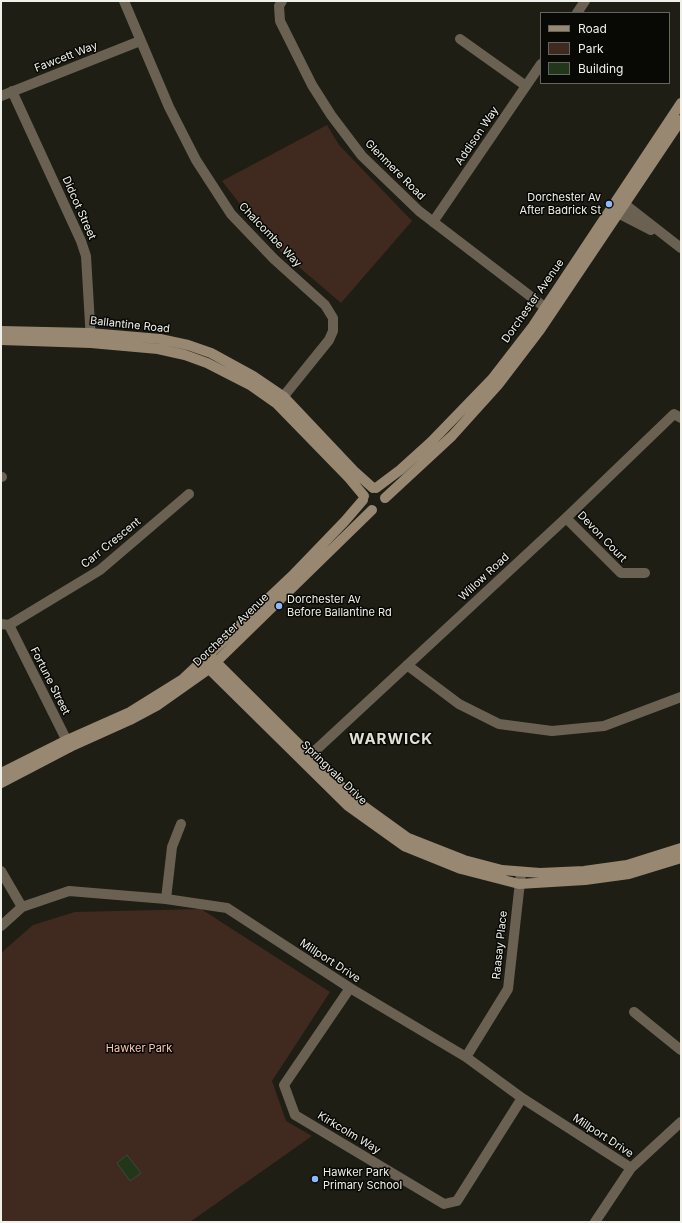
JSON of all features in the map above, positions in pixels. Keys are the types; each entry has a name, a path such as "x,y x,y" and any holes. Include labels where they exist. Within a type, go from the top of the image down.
{"main road":[{"name":"Dorchester Avenue","path":"209,662 346,521 366,492 375,488 400,470 470,404 492,380 548,309 614,212 681,103"},
{"name":"Dorchester Avenue","path":"621,201 681,120"},
{"name":"Dorchester Avenue","path":"1,773 68,744 130,720 158,705 209,662 372,510 382,506 385,498 452,436 498,385 540,330 548,309"},
{"name":"Ballantine Road","path":"1,332 91,338 158,349 185,355 230,373 280,401 354,471 375,488"},
{"name":"Ballantine Road","path":"1,340 91,338"},
{"name":"Ballantine Road","path":"280,401 363,498"},
{"path":"375,488 381,491 385,498"},
{"path":"363,498 366,506 372,510"},
{"name":"Springvale Drive","path":"209,662 298,756 306,759 354,799 408,838 464,860 521,873 584,871 628,865 681,848"},
{"name":"Dorchester Avenue","path":"1,783 68,744"},
{"name":"Springvale Drive","path":"306,759 348,806 404,846 461,869 519,884 585,880 629,874 681,858"}],"street":[{"name":"Chalcombe Way","path":"124,1 169,107 196,160 231,214 274,259 325,305 333,318 334,331 329,340 280,401"},
{"name":"Glenmere Road","path":"282,1 279,6 280,21 312,85 331,115 362,156 419,211 548,309"},
{"path":"578,12 585,1"},
{"path":"460,39 526,86"},
{"name":"Fawcett Way","path":"1,96 140,41"},
{"name":"Addison Way","path":"433,222 540,65"},
{"name":"Didcot Street","path":"12,91 81,241 86,256 91,338"},
{"path":"621,201 665,237 681,248"},
{"path":"614,212 665,237"},
{"name":"Willow Road","path":"306,759 566,518 674,414 681,418"},
{"name":"Carr Crescent","path":"5,624 100,570 190,494"},
{"name":"Devon Court","path":"566,518 621,574 645,574"},
{"name":"Fortune Street","path":"5,624 68,744"},
{"path":"407,665 459,704 499,724 552,731 604,726 681,696"},
{"path":"166,899 172,848 181,824"},
{"path":"1,871 22,907 1,926"},
{"name":"Raasay Place","path":"466,1057 508,989 521,873"},
{"name":"Millport Drive","path":"22,907 69,891 166,899 228,908 350,988 466,1057 522,1098 631,1168"},
{"name":"Kirkcolm Way","path":"350,988 284,1085 295,1115 444,1204 457,1200 522,1098"},
{"path":"634,1012 681,1050"},
{"path":"595,1222 631,1168 681,1122"}],"green space":[{"path":"327,125 339,145 412,221 341,303 270,242 222,181"},
{"name":"Hawker Park","path":"201,909 330,992 272,1081 286,1121 312,1136 190,1222 1,1222 1,953 33,925 75,912"}],"building":[{"path":"127,1155 141,1173 130,1181 117,1163"}],"place":[{"name":"Dorchester Av After Badrick St","path":"609,204"},
{"name":"Dorchester Av Before Ballantine Rd","path":"279,606"},
{"name":"Hawker Park Primary School","path":"315,1179"}],"district":[{"name":"WARWICK","path":"391,739"}]}
